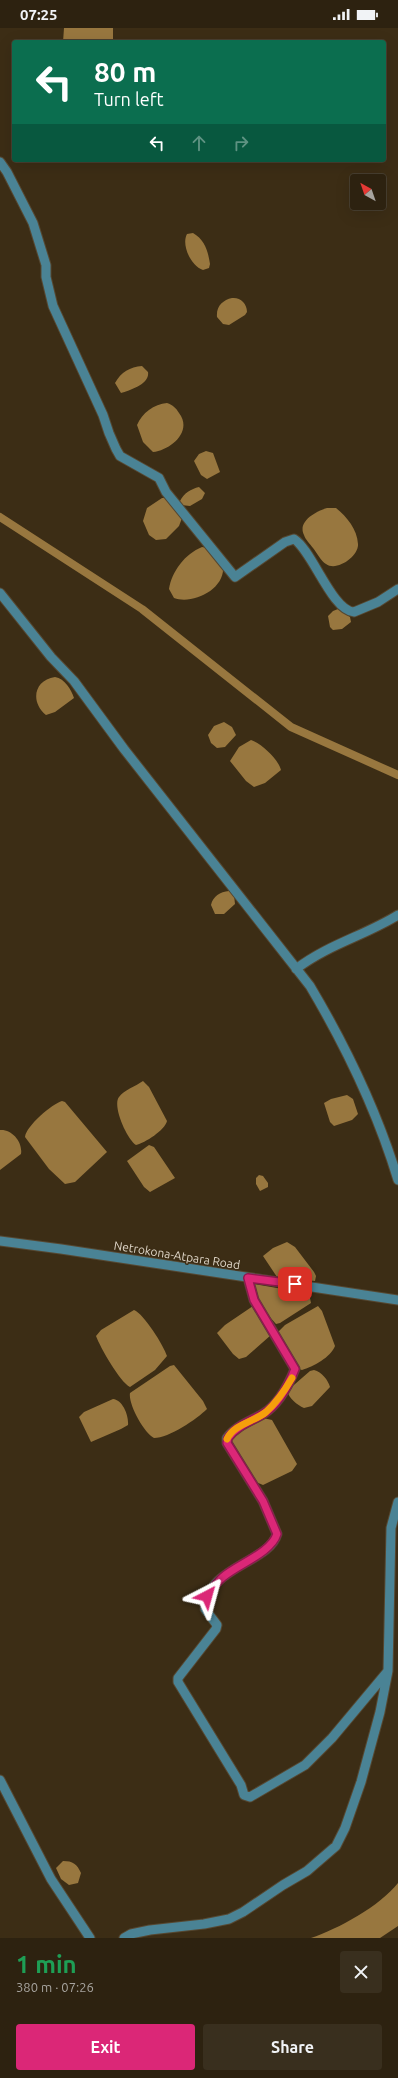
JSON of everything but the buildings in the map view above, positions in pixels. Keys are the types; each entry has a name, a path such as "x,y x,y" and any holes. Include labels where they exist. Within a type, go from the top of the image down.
{"street":[{"path":"0,162 7,172 33,223 46,265 46,277 53,306 103,415 108,434 120,456 159,478 166,492 235,577 285,542 294,539 332,593 344,608 350,612 354,612 378,602 398,589"},
{"path":"0,592 51,657 74,681 124,749 310,986 335,1027 372,1112 398,1180"},
{"path":"296,969 323,950 382,925 398,915"},
{"name":"Netrokona-Atpara Road","path":"0,1241 120,1257 398,1300"},
{"path":"248,1278 254,1300 295,1369 292,1378 265,1414 250,1420 234,1431 228,1438 227,1443 263,1501 277,1534 273,1542 254,1558 224,1576 207,1596 205,1609 217,1625 216,1629 178,1678 178,1682 241,1785 244,1795 250,1797 305,1765 332,1738 388,1671"},
{"path":"124,1938 131,1934 150,1930 204,1924 229,1919 243,1912 282,1885 307,1872 336,1846 345,1828 361,1782 380,1712 388,1671 391,1528 398,1502"},
{"path":"0,1780 18,1812 51,1879 90,1938"}],"shaded area":[{"path":"64,28 113,28 113,40 63,40"},
{"path":"193,233 203,242 207,250 210,264 209,268 203,270 199,268 188,255 185,239 187,234"},
{"path":"232,298 238,298 242,301 246,306 247,312 245,315 229,325 223,324 217,317 219,307 223,302"},
{"path":"142,366 148,372 146,380 139,386 121,393 115,383 117,379 126,371"},
{"path":"167,403 175,408 183,420 182,433 173,444 167,448 153,452 143,442 137,425 145,413 153,407"},
{"path":"206,451 213,453 220,472 207,479 201,475 194,461 199,454"},
{"path":"199,487 205,493 202,499 190,506 181,505 180,501 186,494"},
{"path":"162,498 165,498 182,518 179,526 166,539 156,540 149,535 143,521 147,508"},
{"path":"327,508 336,508 344,515 354,528 358,544 355,553 351,558 336,566 331,566 322,561 305,538 303,530 303,525 309,517"},
{"path":"202,547 207,548 223,567 219,582 206,593 198,597 182,600 174,598 169,589 176,570 190,554"},
{"path":"338,609 350,617 351,622 342,629 333,630 330,627 328,616 333,611"},
{"path":"55,677 62,680 67,685 74,698 55,712 46,715 38,704 36,698 37,692 42,682"},
{"path":"224,722 232,727 236,735 225,747 217,748 211,743 208,735 214,726"},
{"path":"251,740 269,752 277,761 281,770 265,783 254,787 246,781 230,761 239,747"},
{"path":"229,891 234,895 235,904 224,914 215,914 211,905 213,899 220,893"},
{"path":"143,1081 149,1087 167,1121 163,1128 154,1136 136,1145 132,1142 125,1130 119,1115 117,1101 124,1092"},
{"path":"347,1095 353,1099 358,1114 352,1120 334,1126 330,1122 324,1103 331,1099"},
{"path":"62,1101 65,1102 107,1152 75,1182 65,1184 49,1169 25,1137 26,1132 40,1116 52,1106"},
{"path":"0,1130 9,1132 16,1137 20,1145 21,1154 0,1170"},
{"path":"149,1145 154,1147 175,1178 150,1192 144,1187 127,1161"},
{"path":"259,1175 263,1176 268,1183 268,1187 260,1191 256,1184 256,1178"},
{"path":"287,1242 295,1247 314,1272 316,1276 315,1281 277,1277 263,1256 273,1248"},
{"path":"254,1284 306,1293 310,1298 311,1303 280,1323 276,1324 259,1305"},
{"path":"253,1306 271,1335 246,1357 239,1359 233,1354 217,1333 225,1325"},
{"path":"318,1306 322,1311 335,1346 330,1354 321,1361 302,1370 299,1369 278,1332 285,1325"},
{"path":"134,1310 143,1317 162,1345 167,1356 155,1370 130,1387 116,1372 96,1336 101,1330"},
{"path":"174,1365 203,1401 207,1409 190,1423 167,1435 154,1438 141,1424 134,1411 130,1393 170,1366"},
{"path":"314,1370 324,1377 330,1387 312,1406 304,1408 294,1401 287,1391 310,1371"},
{"path":"113,1399 120,1402 125,1409 128,1425 91,1442 79,1417 84,1412"},
{"path":"263,1418 272,1420 297,1464 292,1471 263,1485 256,1482 230,1439 233,1435"},
{"path":"63,1861 72,1862 78,1867 81,1873 78,1883 69,1885 61,1879 56,1868"},
{"path":"398,1883 398,1926 380,1938 311,1938 346,1923 358,1916 381,1900"}],"waterway":[{"path":"0,517 142,609 291,727 398,775"}],"slow traffic":[{"path":"227,1439 234,1431 250,1420 265,1414 292,1378"}],"route":[{"path":"207,1596 224,1576 254,1558 276,1539 277,1530 263,1501 244,1468 227,1443 229,1436 234,1431 250,1420 265,1414 292,1378 295,1369 275,1332 254,1300 248,1278 295,1284"}]}
